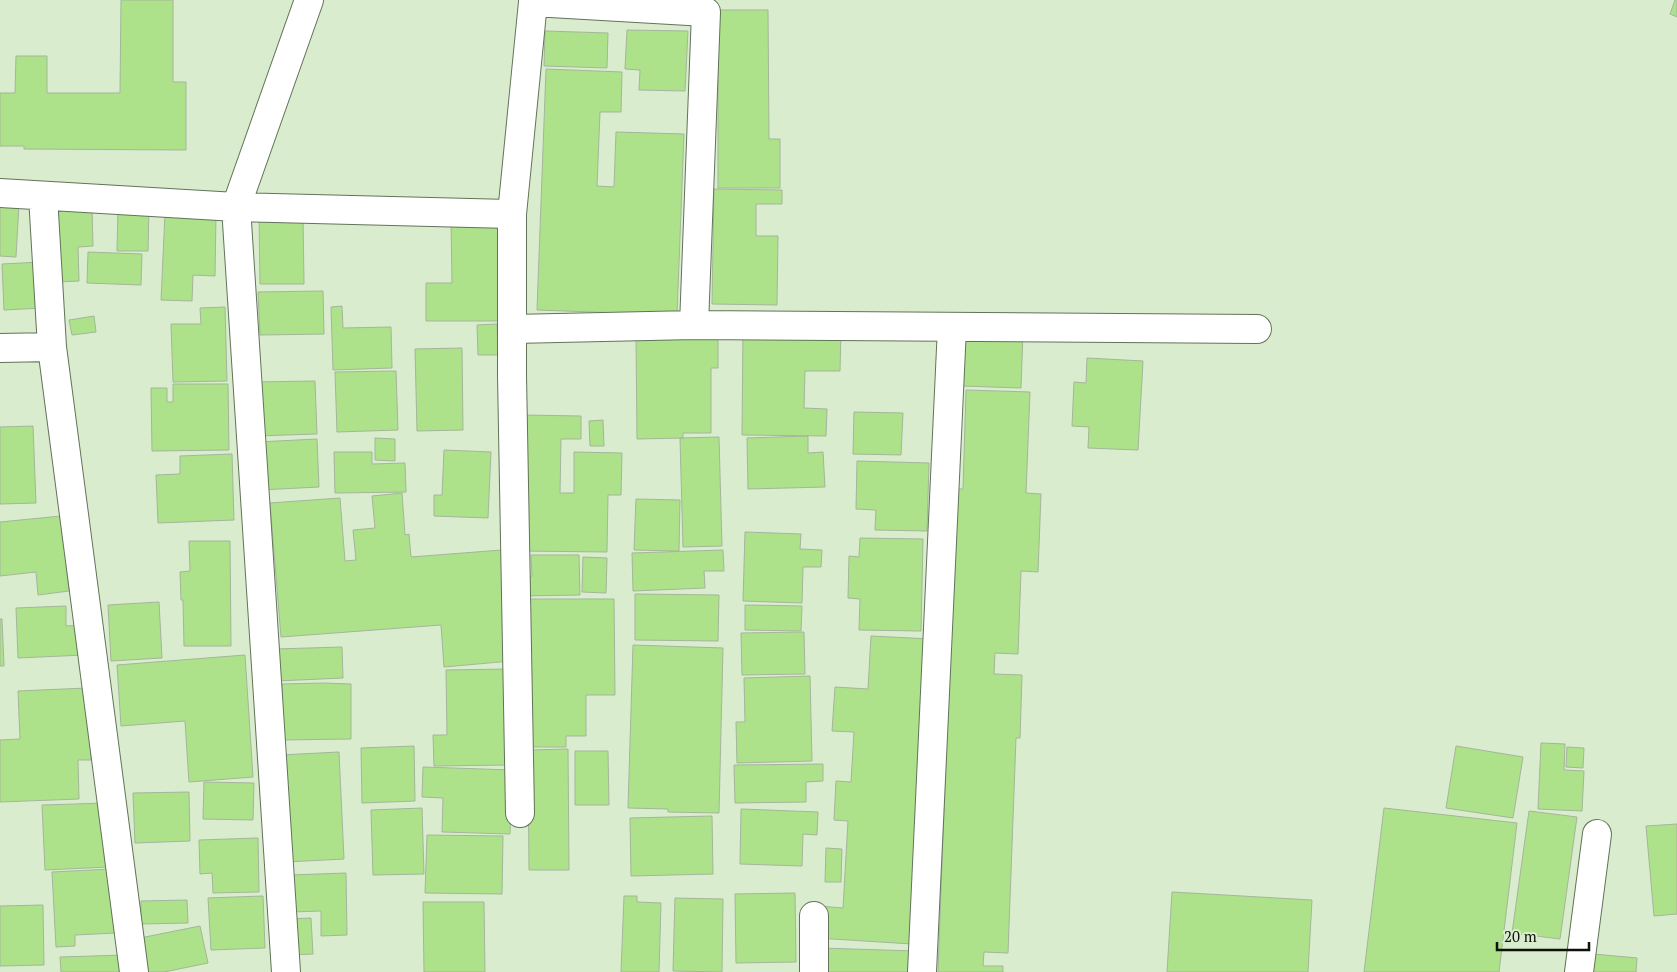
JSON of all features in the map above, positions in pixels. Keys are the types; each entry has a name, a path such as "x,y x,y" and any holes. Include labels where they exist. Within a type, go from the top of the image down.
{"street":[{"path":"286,972 236,207 309,0"},
{"path":"520,813 512,375 512,214 534,1 706,12 694,325"},
{"path":"0,193 236,207 512,214"},
{"path":"43,196 52,347 134,972"},
{"path":"513,329 694,325 1257,329"},
{"path":"922,972 952,327"},
{"path":"0,348 52,347"},
{"path":"1579,972 1597,834"},
{"path":"814,916 814,972"}],"building":[{"path":"121,0 173,0 173,82 186,82 186,150 24,149 24,146 0,146 0,93 15,93 16,56 47,56 47,93 120,93"},
{"path":"1675,0 1677,0 1677,17 1670,14"},
{"path":"718,10 768,10 769,139 780,139 780,188 718,188"},
{"path":"627,30 688,31 685,91 639,90 640,70 625,69"},
{"path":"545,31 608,33 607,68 544,66"},
{"path":"546,69 622,72 621,112 600,112 597,186 614,187 616,132 684,134 677,315 537,310"},
{"path":"714,189 782,190 782,204 756,204 756,236 778,236 777,305 712,304"},
{"path":"0,204 19,204 16,257 0,256"},
{"path":"118,208 149,208 148,251 117,251"},
{"path":"92,209 93,246 78,247 79,281 57,282 54,210"},
{"path":"165,213 216,214 215,276 193,275 192,301 161,300"},
{"path":"303,213 304,284 260,284 259,214"},
{"path":"451,221 504,221 504,321 426,321 426,283 452,283"},
{"path":"88,252 142,254 141,285 87,283"},
{"path":"41,262 43,308 4,310 2,264"},
{"path":"323,291 324,334 260,335 258,292"},
{"path":"342,306 343,328 391,327 392,368 333,370 331,307"},
{"path":"225,307 227,381 173,382 171,324 201,324 200,308"},
{"path":"94,316 96,332 72,335 69,320"},
{"path":"497,324 498,355 478,355 477,325"},
{"path":"743,329 841,330 840,371 805,371 804,408 827,409 826,436 742,435"},
{"path":"963,330 1023,332 1021,388 962,386"},
{"path":"636,337 718,337 718,368 711,368 711,433 683,433 683,438 637,439"},
{"path":"462,348 463,430 417,431 415,349"},
{"path":"1087,358 1143,361 1138,450 1088,448 1089,427 1072,426 1074,382 1086,383"},
{"path":"396,371 398,430 337,432 335,372"},
{"path":"315,381 317,434 255,436 253,382"},
{"path":"173,384 228,384 229,450 152,451 151,388 167,388 167,402 173,402"},
{"path":"966,390 1030,392 1026,493 1041,494 1038,572 1021,571 1018,654 995,653 994,674 1022,675 1020,738 1016,738 1008,953 984,952 983,966 1003,966 1003,972 938,972 956,489 963,489"},
{"path":"854,412 903,413 901,455 853,454"},
{"path":"524,415 581,416 581,439 561,439 560,493 574,493 574,452 622,453 621,495 608,495 607,552 522,551"},
{"path":"603,420 604,446 590,446 589,421"},
{"path":"33,426 36,503 0,504 0,427"},
{"path":"808,436 808,453 823,452 825,487 748,489 747,438"},
{"path":"719,437 722,546 683,547 680,438"},
{"path":"375,438 395,439 395,461 375,460"},
{"path":"317,439 319,487 260,490 258,442"},
{"path":"444,450 491,452 488,518 434,516 434,495 442,495"},
{"path":"334,452 372,452 372,464 405,463 406,492 335,493"},
{"path":"232,454 234,520 158,523 156,475 180,474 180,456"},
{"path":"857,461 929,463 927,531 875,530 876,510 856,509"},
{"path":"402,493 405,535 409,534 411,557 502,550 511,661 444,667 441,625 281,637 270,503 340,498 345,561 356,560 353,530 375,528 372,496"},
{"path":"636,499 680,500 679,551 634,550"},
{"path":"61,516 69,591 38,595 36,572 0,576 0,522"},
{"path":"745,532 801,534 800,549 822,550 821,567 803,567 802,603 743,601"},
{"path":"860,538 923,539 921,631 859,630 860,599 848,598 849,556 859,557"},
{"path":"189,541 230,541 231,646 184,646 180,572 190,571"},
{"path":"723,550 724,571 704,571 705,588 633,591 632,553"},
{"path":"531,555 579,555 580,595 522,596 522,577 532,576"},
{"path":"583,557 607,558 606,593 582,592"},
{"path":"635,594 719,595 718,641 635,640"},
{"path":"526,599 614,599 615,695 586,695 586,736 566,736 566,747 526,747"},
{"path":"159,602 162,658 111,661 108,605"},
{"path":"745,605 802,606 801,631 745,630"},
{"path":"66,606 66,626 82,625 84,655 18,658 16,608"},
{"path":"0,619 2,619 4,666 0,666"},
{"path":"804,632 805,674 742,675 741,633"},
{"path":"871,636 930,639 912,944 817,938 819,906 843,908 848,821 834,820 836,781 851,782 854,732 832,731 835,687 868,689"},
{"path":"633,645 723,648 719,813 668,812 668,809 628,808"},
{"path":"342,647 343,678 276,681 275,649"},
{"path":"245,655 253,777 189,782 185,721 121,726 117,665"},
{"path":"507,669 509,765 434,766 433,735 447,735 446,670"},
{"path":"810,676 812,761 737,763 736,722 745,722 744,678"},
{"path":"282,684 351,684 351,739 283,740"},
{"path":"87,688 91,760 78,760 79,799 0,802 0,740 20,739 18,691"},
{"path":"1541,743 1565,744 1564,770 1584,771 1582,811 1538,809"},
{"path":"414,746 415,801 362,803 361,748"},
{"path":"1456,746 1523,757 1513,818 1446,808"},
{"path":"1567,747 1584,748 1583,768 1566,767"},
{"path":"568,749 569,870 529,870 528,750"},
{"path":"575,751 608,751 609,805 575,805"},
{"path":"339,752 344,859 286,862 281,755"},
{"path":"823,764 823,781 806,782 806,802 735,803 734,765"},
{"path":"423,767 512,770 510,834 442,832 443,798 422,797"},
{"path":"204,782 254,783 253,820 203,819"},
{"path":"189,792 190,841 135,843 133,793"},
{"path":"106,803 109,867 45,870 42,805"},
{"path":"422,808 424,874 373,875 371,810"},
{"path":"1384,808 1517,823 1499,972 1364,972"},
{"path":"741,809 818,812 817,835 803,834 802,866 740,864"},
{"path":"1529,811 1577,817 1560,939 1512,933"},
{"path":"712,816 713,874 631,876 630,818"},
{"path":"1677,824 1677,914 1654,916 1646,826"},
{"path":"427,835 503,836 502,894 425,893"},
{"path":"258,838 259,892 213,893 212,873 200,874 199,840"},
{"path":"826,848 842,849 841,882 825,882"},
{"path":"111,869 115,933 75,935 75,946 56,947 52,872"},
{"path":"346,873 347,935 321,936 321,911 291,912 290,875"},
{"path":"1172,892 1312,900 1308,972 1167,972"},
{"path":"795,893 796,962 736,963 735,894"},
{"path":"263,896 265,948 211,950 208,898"},
{"path":"624,896 637,896 637,902 661,903 659,972 621,972"},
{"path":"675,898 723,899 722,972 673,971"},
{"path":"187,900 188,923 141,924 141,901"},
{"path":"423,902 484,902 485,972 424,972"},
{"path":"43,905 44,965 0,966 0,906"},
{"path":"311,918 313,954 288,955 286,919"},
{"path":"200,926 208,963 164,972 147,972 140,938"},
{"path":"821,948 914,951 913,972 820,972"},
{"path":"1583,953 1637,958 1636,972 1582,972"},
{"path":"125,955 126,972 61,972 60,957"}]}
